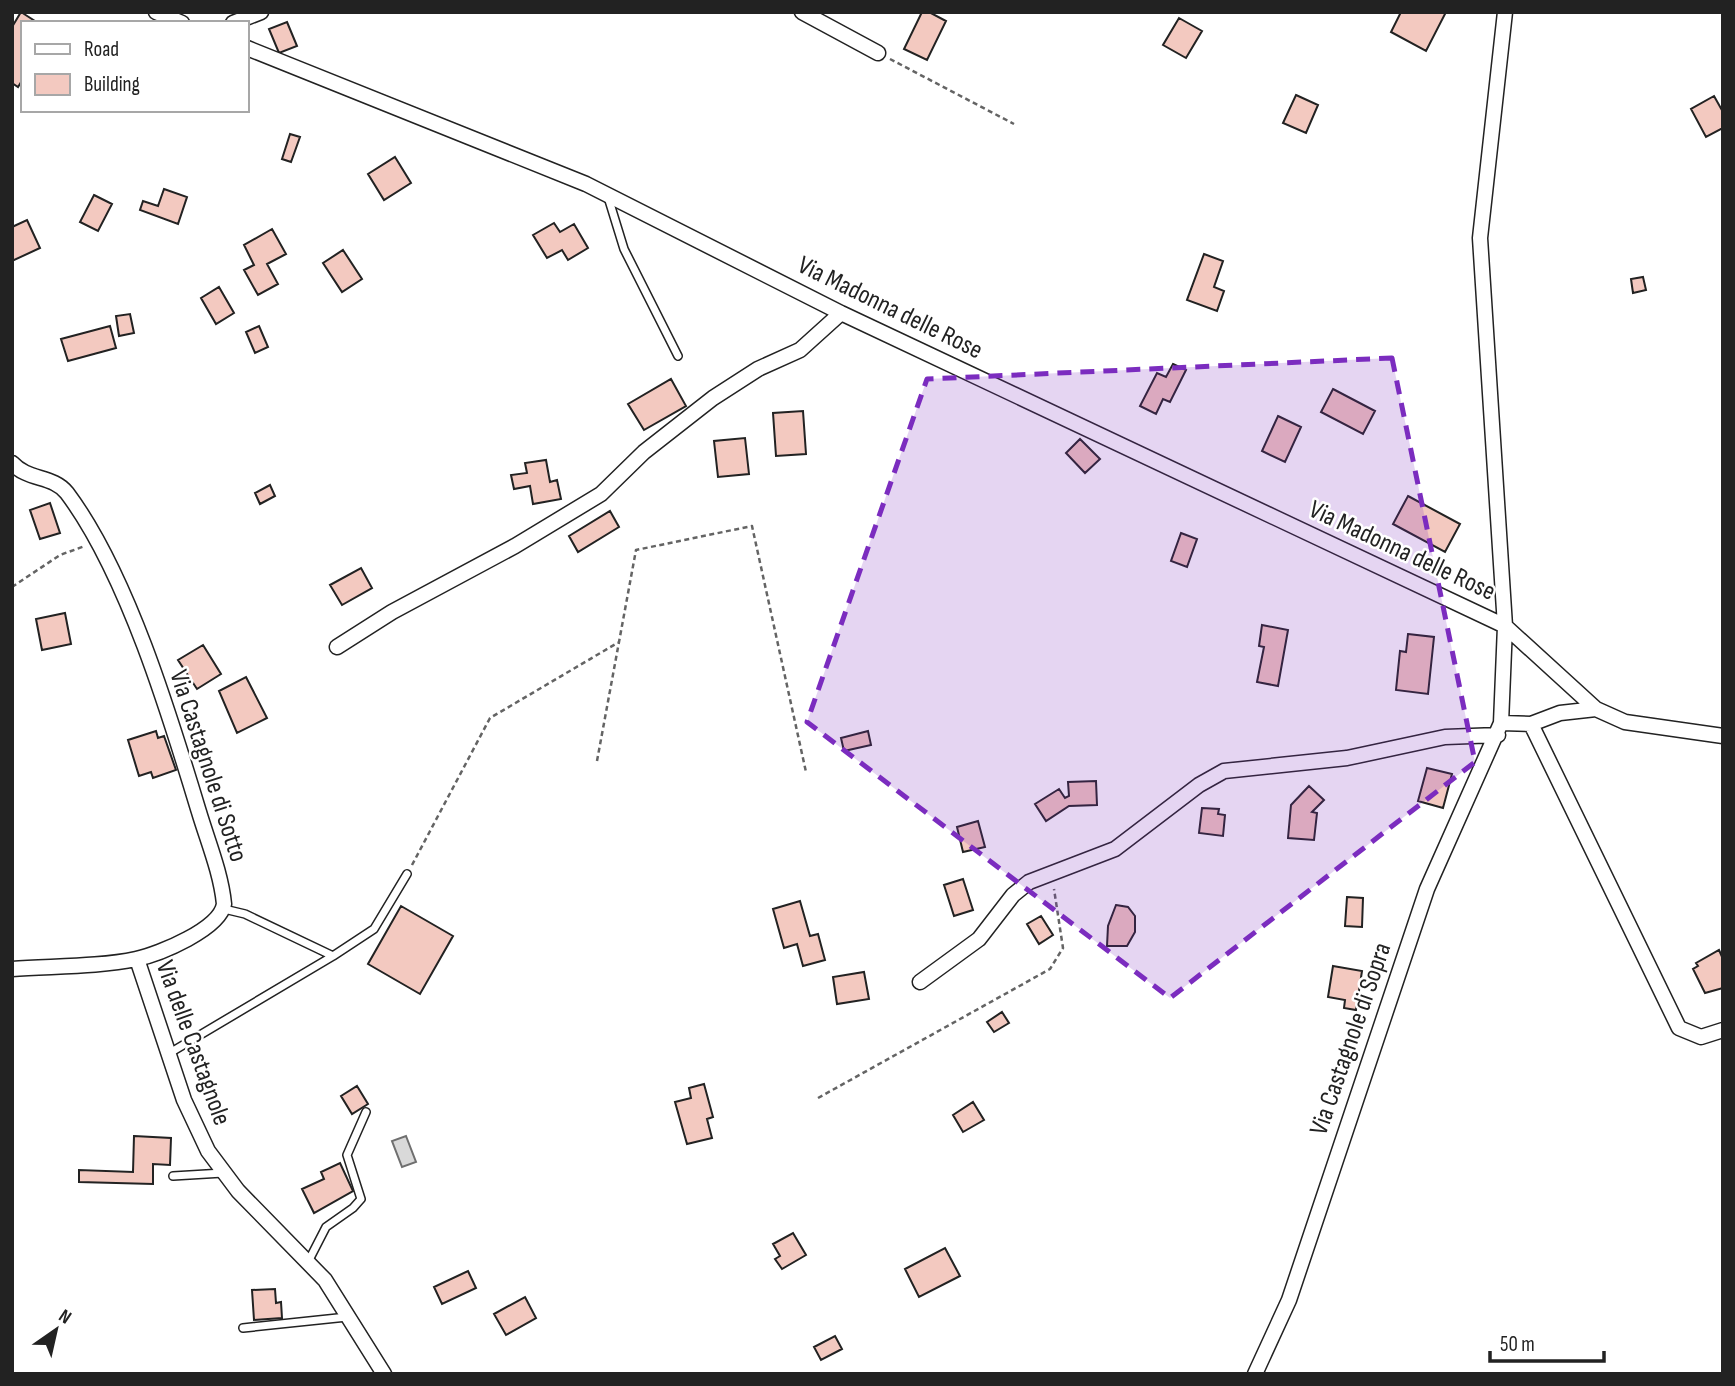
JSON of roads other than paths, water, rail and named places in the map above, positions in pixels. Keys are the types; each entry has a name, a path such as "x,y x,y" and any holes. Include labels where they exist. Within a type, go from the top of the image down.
{"street":[{"path":"156,12 177,21"},
{"path":"238,21 261,12"},
{"path":"802,12 878,53"},
{"path":"1500,729 1505,626 1480,238 1505,12"},
{"name":"Via Madonna delle Rose","path":"248,48 539,164 607,194 841,313 1505,626 1596,709"},
{"path":"337,647 601,494 644,452 713,398 758,369 800,350 841,313"},
{"name":"Via Castagnole di Sotto","path":"12,463 24,474 62,488 99,546 130,614 184,761 220,884 224,909"},
{"path":"920,982 979,939 1013,895 1029,882 1115,849 1199,785 1224,771 1347,758 1445,737 1531,724 1560,713 1596,709 1625,722 1723,736"},
{"path":"1531,724 1679,1028 1701,1037 1723,1030"},
{"name":"Via Castagnole di Sopra","path":"1255,1374 1289,1300 1427,889 1500,729"},
{"path":"137,959 207,929 224,909"},
{"name":"Via delle Castagnole","path":"12,969 137,959 195,1128 223,1173 308,1262 351,1317 384,1374"}],"lane":[{"path":"607,194 624,249 678,356"},
{"path":"168,1054 354,945 374,929 407,874"},
{"path":"224,909 244,914 333,956"},
{"path":"308,1262 326,1227 353,1208 360,1199 347,1155 366,1112"},
{"path":"173,1177 223,1173"},
{"path":"243,1328 351,1317"}]}
